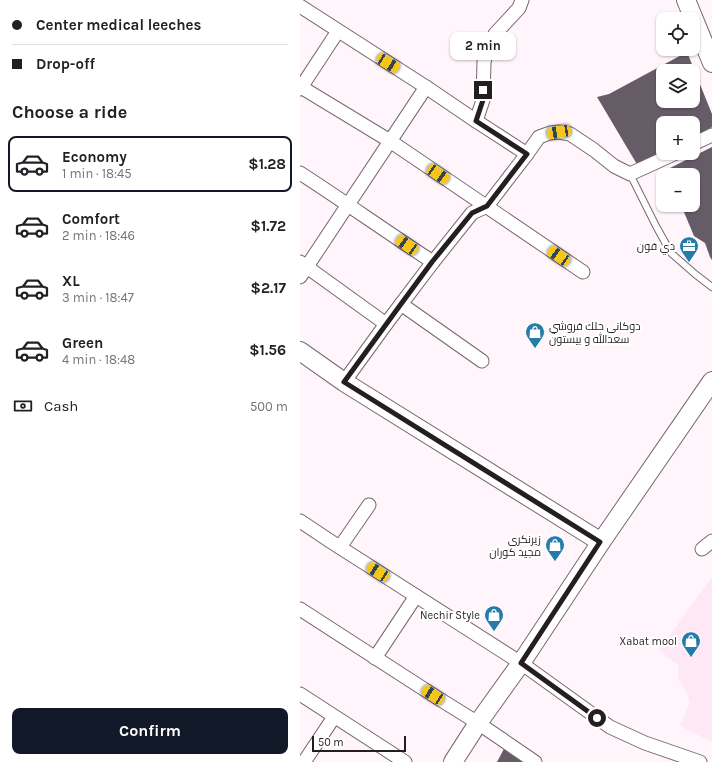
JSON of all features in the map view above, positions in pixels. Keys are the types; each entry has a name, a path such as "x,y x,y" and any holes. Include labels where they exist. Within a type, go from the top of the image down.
{"street":[{"path":"476,121 483,100 484,62 488,48 495,34 519,8 522,0"},
{"path":"686,0 712,63"},
{"path":"300,6 426,86 527,154"},
{"path":"338,31 305,72 301,88 390,141 583,272"},
{"path":"386,324 302,268 348,204 426,86"},
{"path":"344,382 432,262 472,213 487,206 539,137 550,133 559,132 570,134 614,166 630,174 662,160"},
{"path":"700,141 712,135"},
{"path":"300,173 432,262"},
{"path":"401,304 482,361"},
{"path":"300,351 344,382 600,542"},
{"path":"453,762 478,723 521,663 600,542 712,381"},
{"path":"340,547 369,505"},
{"path":"300,521 521,663 610,727 645,743 700,762"},
{"path":"702,549 712,540"},
{"path":"375,658 416,596"},
{"path":"300,609 478,723 535,762"},
{"path":"300,694 405,762"},
{"path":"304,762 334,717"}],"lane":[{"path":"630,174 671,253 694,274 712,287"}],"shaded area":[{"name":"Xabat mool","path":"712,577 712,742 680,726 690,702 686,690 678,679 679,666 659,650"}],"building":[{"path":"680,56 689,56 692,64 665,64"},
{"path":"656,69 656,108 700,108 700,84 712,114 712,127 700,133 700,116 656,116 656,157 638,166 597,97 609,94"},
{"path":"712,147 712,260 705,243 694,236 684,212 700,212 700,168 670,168 686,160 700,160 700,153"},
{"path":"507,743 532,762 497,762"}],"place":[{"name":"دي فون","path":"689,263"},
{"name":"دوكانى جلك فروشي سعدالله و بيستون","path":"535,349"},
{"name":"زيرنكرى مجيد كوران","path":"555,562"},
{"name":"Nechir Style","path":"494,632"},
{"name":"Xabat mool","path":"691,658"}],"route":[{"path":"483,90 483,100 476,121 527,154 487,206 472,213 432,262 344,382 600,542 521,663 597,718"}]}
